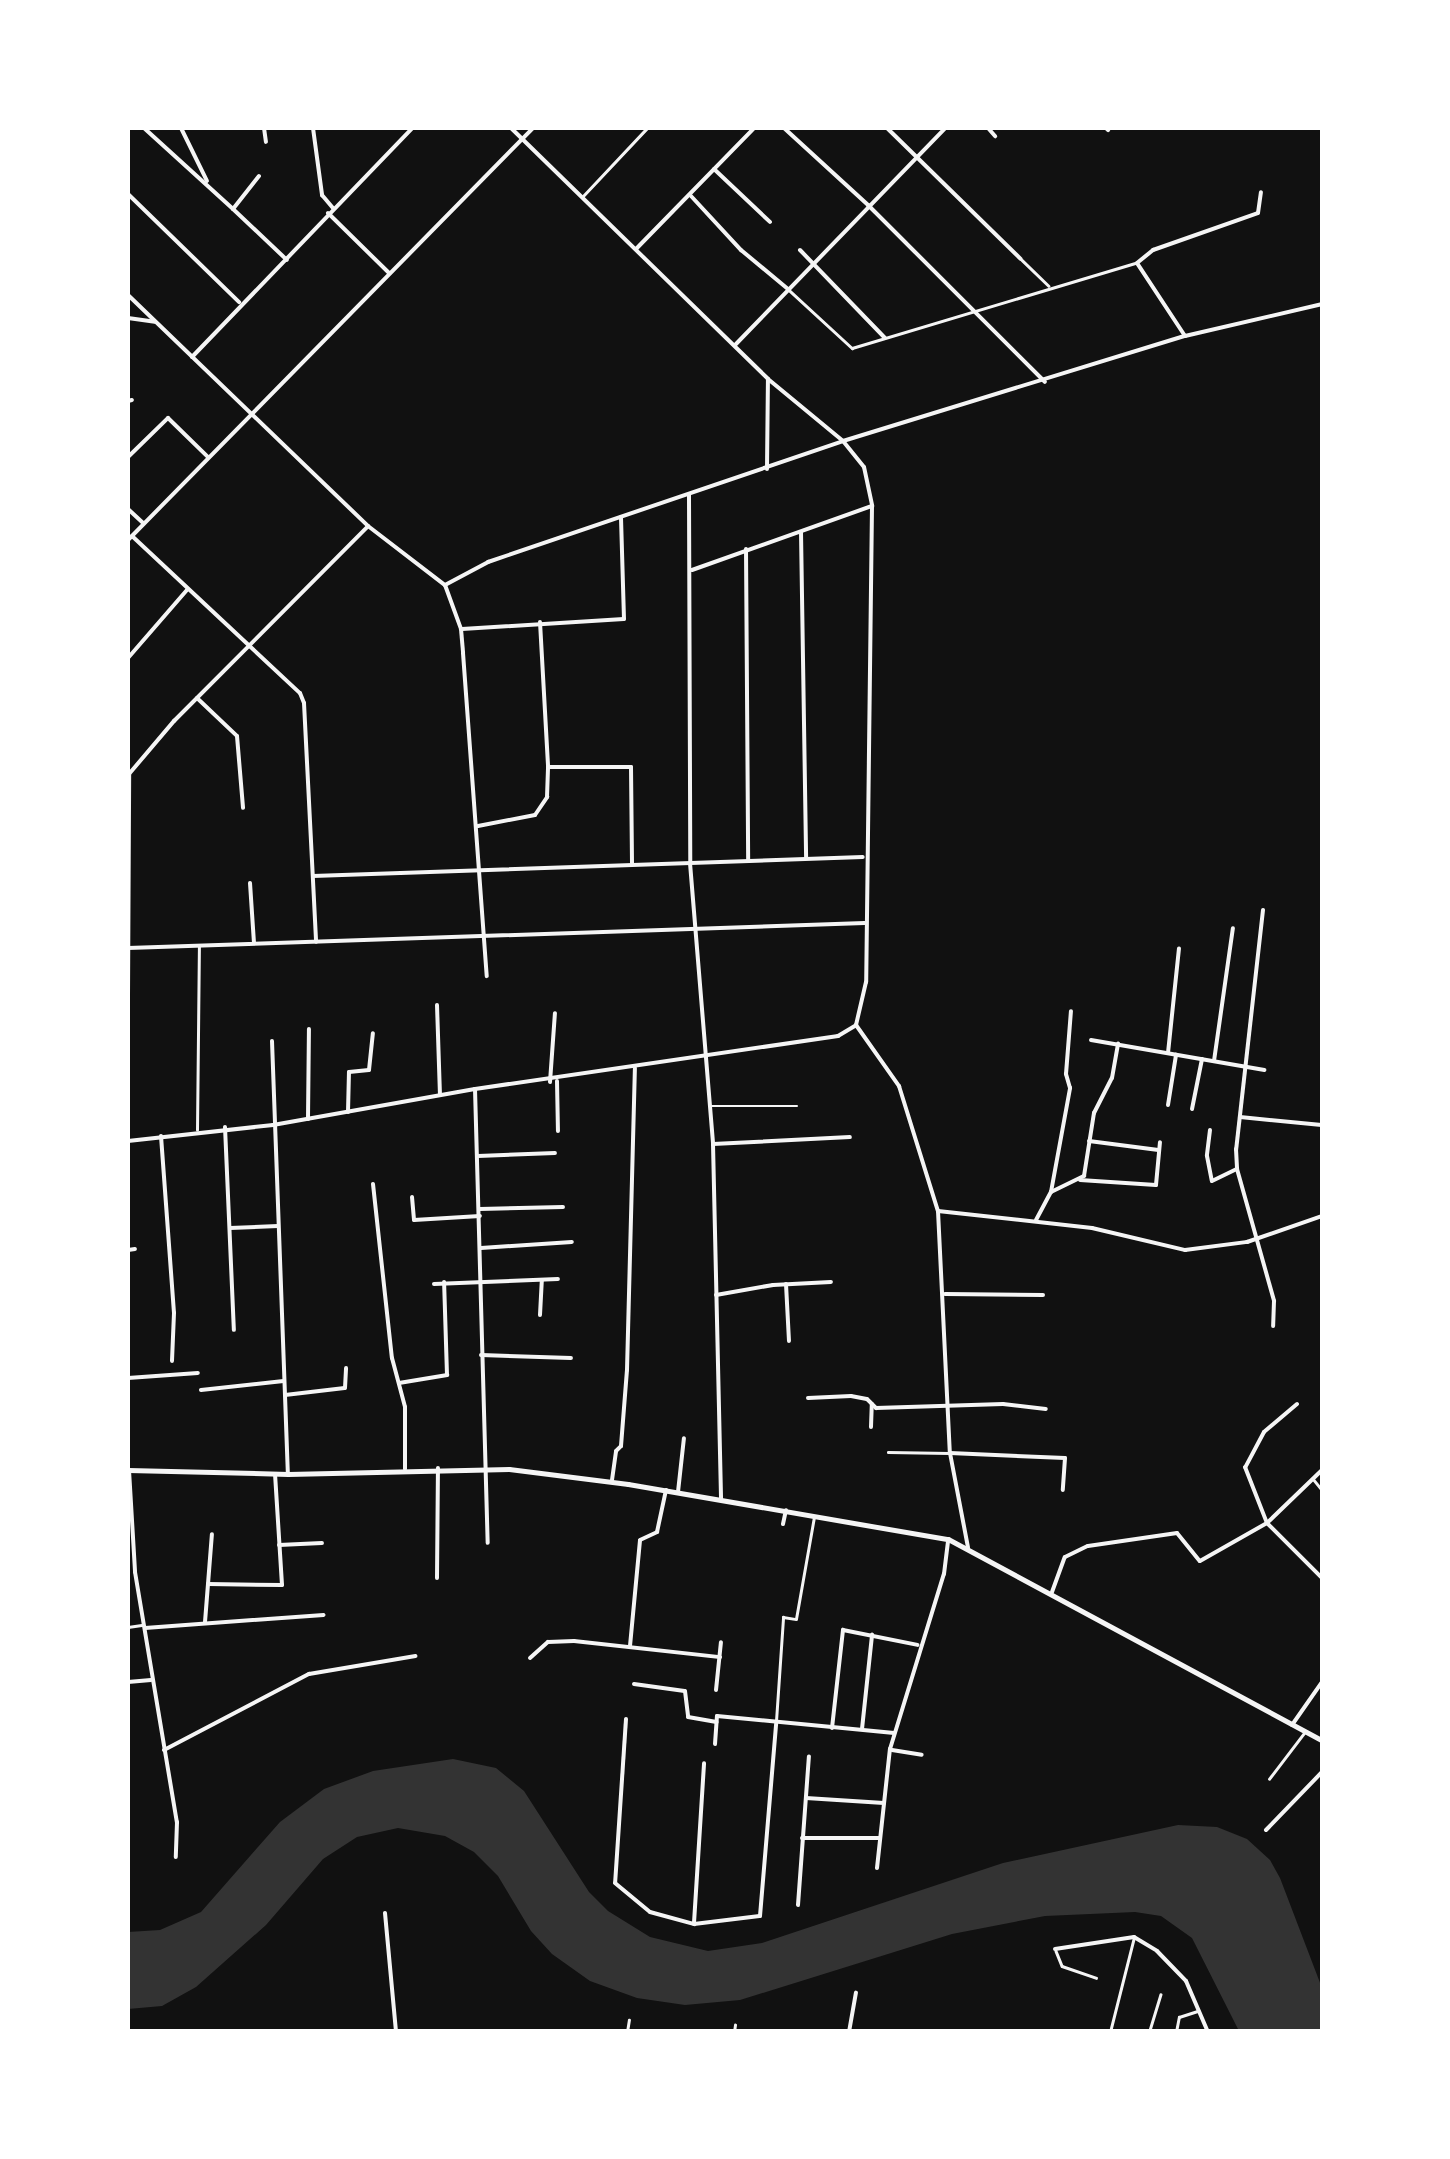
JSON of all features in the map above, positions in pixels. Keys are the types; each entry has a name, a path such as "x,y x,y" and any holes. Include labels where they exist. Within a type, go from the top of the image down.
{"main road":[{"path":"128,1470 288,1474 484,1468 666,1490 948,1539 968,1546 1322,1740"}],"street":[{"path":"144,128 287,260"},
{"path":"182,128 210,186"},
{"path":"264,128 266,142"},
{"path":"313,128 322,195 334,208"},
{"path":"192,357 412,128"},
{"path":"128,1141 225,1127 273,1125 475,1089 553,1081 707,1053 838,1036 856,1025 866,982 872,506 864,468 843,442 768,379 511,128"},
{"path":"316,942 304,703 300,693 130,538 533,128"},
{"path":"636,249 754,128"},
{"path":"784,128 868,205 1045,382"},
{"path":"888,128 1021,259"},
{"path":"736,344 945,128"},
{"path":"988,128 995,136"},
{"path":"714,169 770,222"},
{"path":"233,209 259,176"},
{"path":"1185,336 1137,262 1153,250 1258,213 1261,192"},
{"path":"128,194 240,304"},
{"path":"690,194 741,250 788,289"},
{"path":"328,213 390,273"},
{"path":"800,250 885,338"},
{"path":"128,295 368,526 445,584 461,629 487,976"},
{"path":"445,584 488,562 843,442 1185,336 1322,304"},
{"path":"128,318 155,322"},
{"path":"767,469 768,379"},
{"path":"128,458 168,418 208,457"},
{"path":"688,494 690,863 714,1144 721,1500"},
{"path":"691,570 872,506"},
{"path":"128,509 144,523"},
{"path":"461,629 624,620 621,517"},
{"path":"128,998 128,774 197,698 368,526"},
{"path":"801,532 806,859"},
{"path":"746,550 748,861"},
{"path":"128,658 188,588"},
{"path":"476,826 535,816 546,798 548,767 540,622"},
{"path":"197,698 237,736 243,808"},
{"path":"548,767 631,766 632,865"},
{"path":"313,876 865,857"},
{"path":"250,883 254,944"},
{"path":"1262,910 1237,1169 1260,1238 1274,1300 1273,1326"},
{"path":"128,948 866,923"},
{"path":"1214,1061 1233,928"},
{"path":"1168,1053 1179,949"},
{"path":"437,1005 440,1096"},
{"path":"1036,1220 1051,1192 1070,1088 1066,1074 1071,1011"},
{"path":"554,1013 553,1081 558,1131"},
{"path":"856,1025 900,1086 938,1211 950,1452 968,1546"},
{"path":"308,1119 309,1029"},
{"path":"348,1112 349,1072 369,1070 373,1033"},
{"path":"1091,1040 1264,1070"},
{"path":"272,1041 288,1474"},
{"path":"1080,1180 1094,1113 1112,1078 1118,1044"},
{"path":"1168,1106 1176,1055"},
{"path":"1192,1109 1202,1059"},
{"path":"612,1482 616,1451 622,1446 627,1370 635,1068"},
{"path":"475,1089 488,1543"},
{"path":"1240,1116 1322,1125"},
{"path":"225,1127 234,1330"},
{"path":"1210,1130 1207,1156 1212,1180 1237,1169"},
{"path":"161,1136 174,1314 172,1361"},
{"path":"714,1144 850,1137"},
{"path":"1090,1141 1158,1150"},
{"path":"1051,1192 1080,1180 1156,1185 1160,1142"},
{"path":"478,1156 556,1152"},
{"path":"373,1184 392,1358 405,1408 405,1470"},
{"path":"412,1197 414,1220 563,1207"},
{"path":"938,1211 1036,1220 1162,1241 1185,1250 1260,1238 1322,1216"},
{"path":"230,1228 278,1226"},
{"path":"481,1248 572,1242"},
{"path":"128,1250 135,1249"},
{"path":"434,1284 558,1279"},
{"path":"540,1316 542,1280"},
{"path":"399,1384 447,1375 444,1282"},
{"path":"716,1295 786,1284 831,1282"},
{"path":"786,1284 788,1340"},
{"path":"945,1294 1043,1295"},
{"path":"480,1355 571,1358"},
{"path":"285,1395 345,1388 346,1368"},
{"path":"128,1378 198,1373"},
{"path":"201,1390 284,1381"},
{"path":"808,1398 851,1396 876,1408 1003,1404 1046,1410"},
{"path":"871,1426 872,1404"},
{"path":"1298,1404 1264,1432 1246,1467 1267,1523 1322,1578"},
{"path":"678,1492 684,1438"},
{"path":"950,1452 1065,1458 1064,1490"},
{"path":"437,1578 438,1468"},
{"path":"128,1470 135,1572 177,1822 176,1857"},
{"path":"1052,1592 1065,1557 1088,1546 1177,1532 1200,1561 1267,1523 1322,1470"},
{"path":"208,1584 282,1585 275,1474"},
{"path":"630,1646 640,1540 658,1532 666,1490"},
{"path":"783,1524 786,1510"},
{"path":"205,1622 212,1534"},
{"path":"877,1868 890,1750 919,1645 944,1574 948,1539"},
{"path":"280,1545 322,1544"},
{"path":"145,1627 324,1615"},
{"path":"832,1728 842,1630 919,1645"},
{"path":"862,1729 872,1635"},
{"path":"530,1658 548,1642 630,1646 720,1657"},
{"path":"716,1690 720,1642"},
{"path":"164,1750 309,1674 415,1656"},
{"path":"128,1682 151,1680"},
{"path":"1292,1724 1322,1682"},
{"path":"634,1684 685,1691 688,1717 717,1722"},
{"path":"715,1744 718,1716 894,1733"},
{"path":"626,1719 615,1883 650,1912 694,1924 760,1916 776,1724"},
{"path":"890,1750 922,1756"},
{"path":"798,1905 809,1756"},
{"path":"694,1924 704,1764"},
{"path":"1266,1830 1322,1772"},
{"path":"806,1798 884,1804"},
{"path":"802,1838 880,1838"},
{"path":"385,1914 396,2032"},
{"path":"1055,1949 1134,1937 1156,1951 1186,1981 1208,2032"},
{"path":"848,2032 856,1993"}],"lane":[{"path":"582,197 647,128"},
{"path":"1021,259 1050,287"},
{"path":"788,289 852,348 1137,262"},
{"path":"198,1130 200,946"},
{"path":"711,1106 797,1106"},
{"path":"888,1452 950,1452"},
{"path":"1313,1479 1322,1490"},
{"path":"776,1724 783,1617 796,1620 815,1516"},
{"path":"128,1627 145,1627"},
{"path":"1269,1779 1305,1732"},
{"path":"1110,2032 1134,1937"},
{"path":"1055,1949 1062,1966 1096,1978"},
{"path":"1149,2032 1160,1995"},
{"path":"1176,2032 1179,2017 1198,2011"},
{"path":"627,2032 628,2020"},
{"path":"734,2032 735,2025"}],"shaded area":[{"path":"453,1759 496,1768 524,1791 589,1892 608,1911 650,1937 708,1951 762,1943 1003,1863 1178,1825 1217,1827 1247,1839 1270,1860 1280,1878 1322,1988 1322,2031 1239,2031 1192,1938 1161,1916 1135,1912 1045,1916 952,1934 740,2000 685,2005 637,1998 590,1981 552,1954 531,1931 498,1876 474,1852 445,1836 398,1828 357,1837 323,1859 266,1925 196,1987 162,2006 128,2009 128,1932 160,1930 201,1912 280,1822 324,1789 373,1771"}]}
